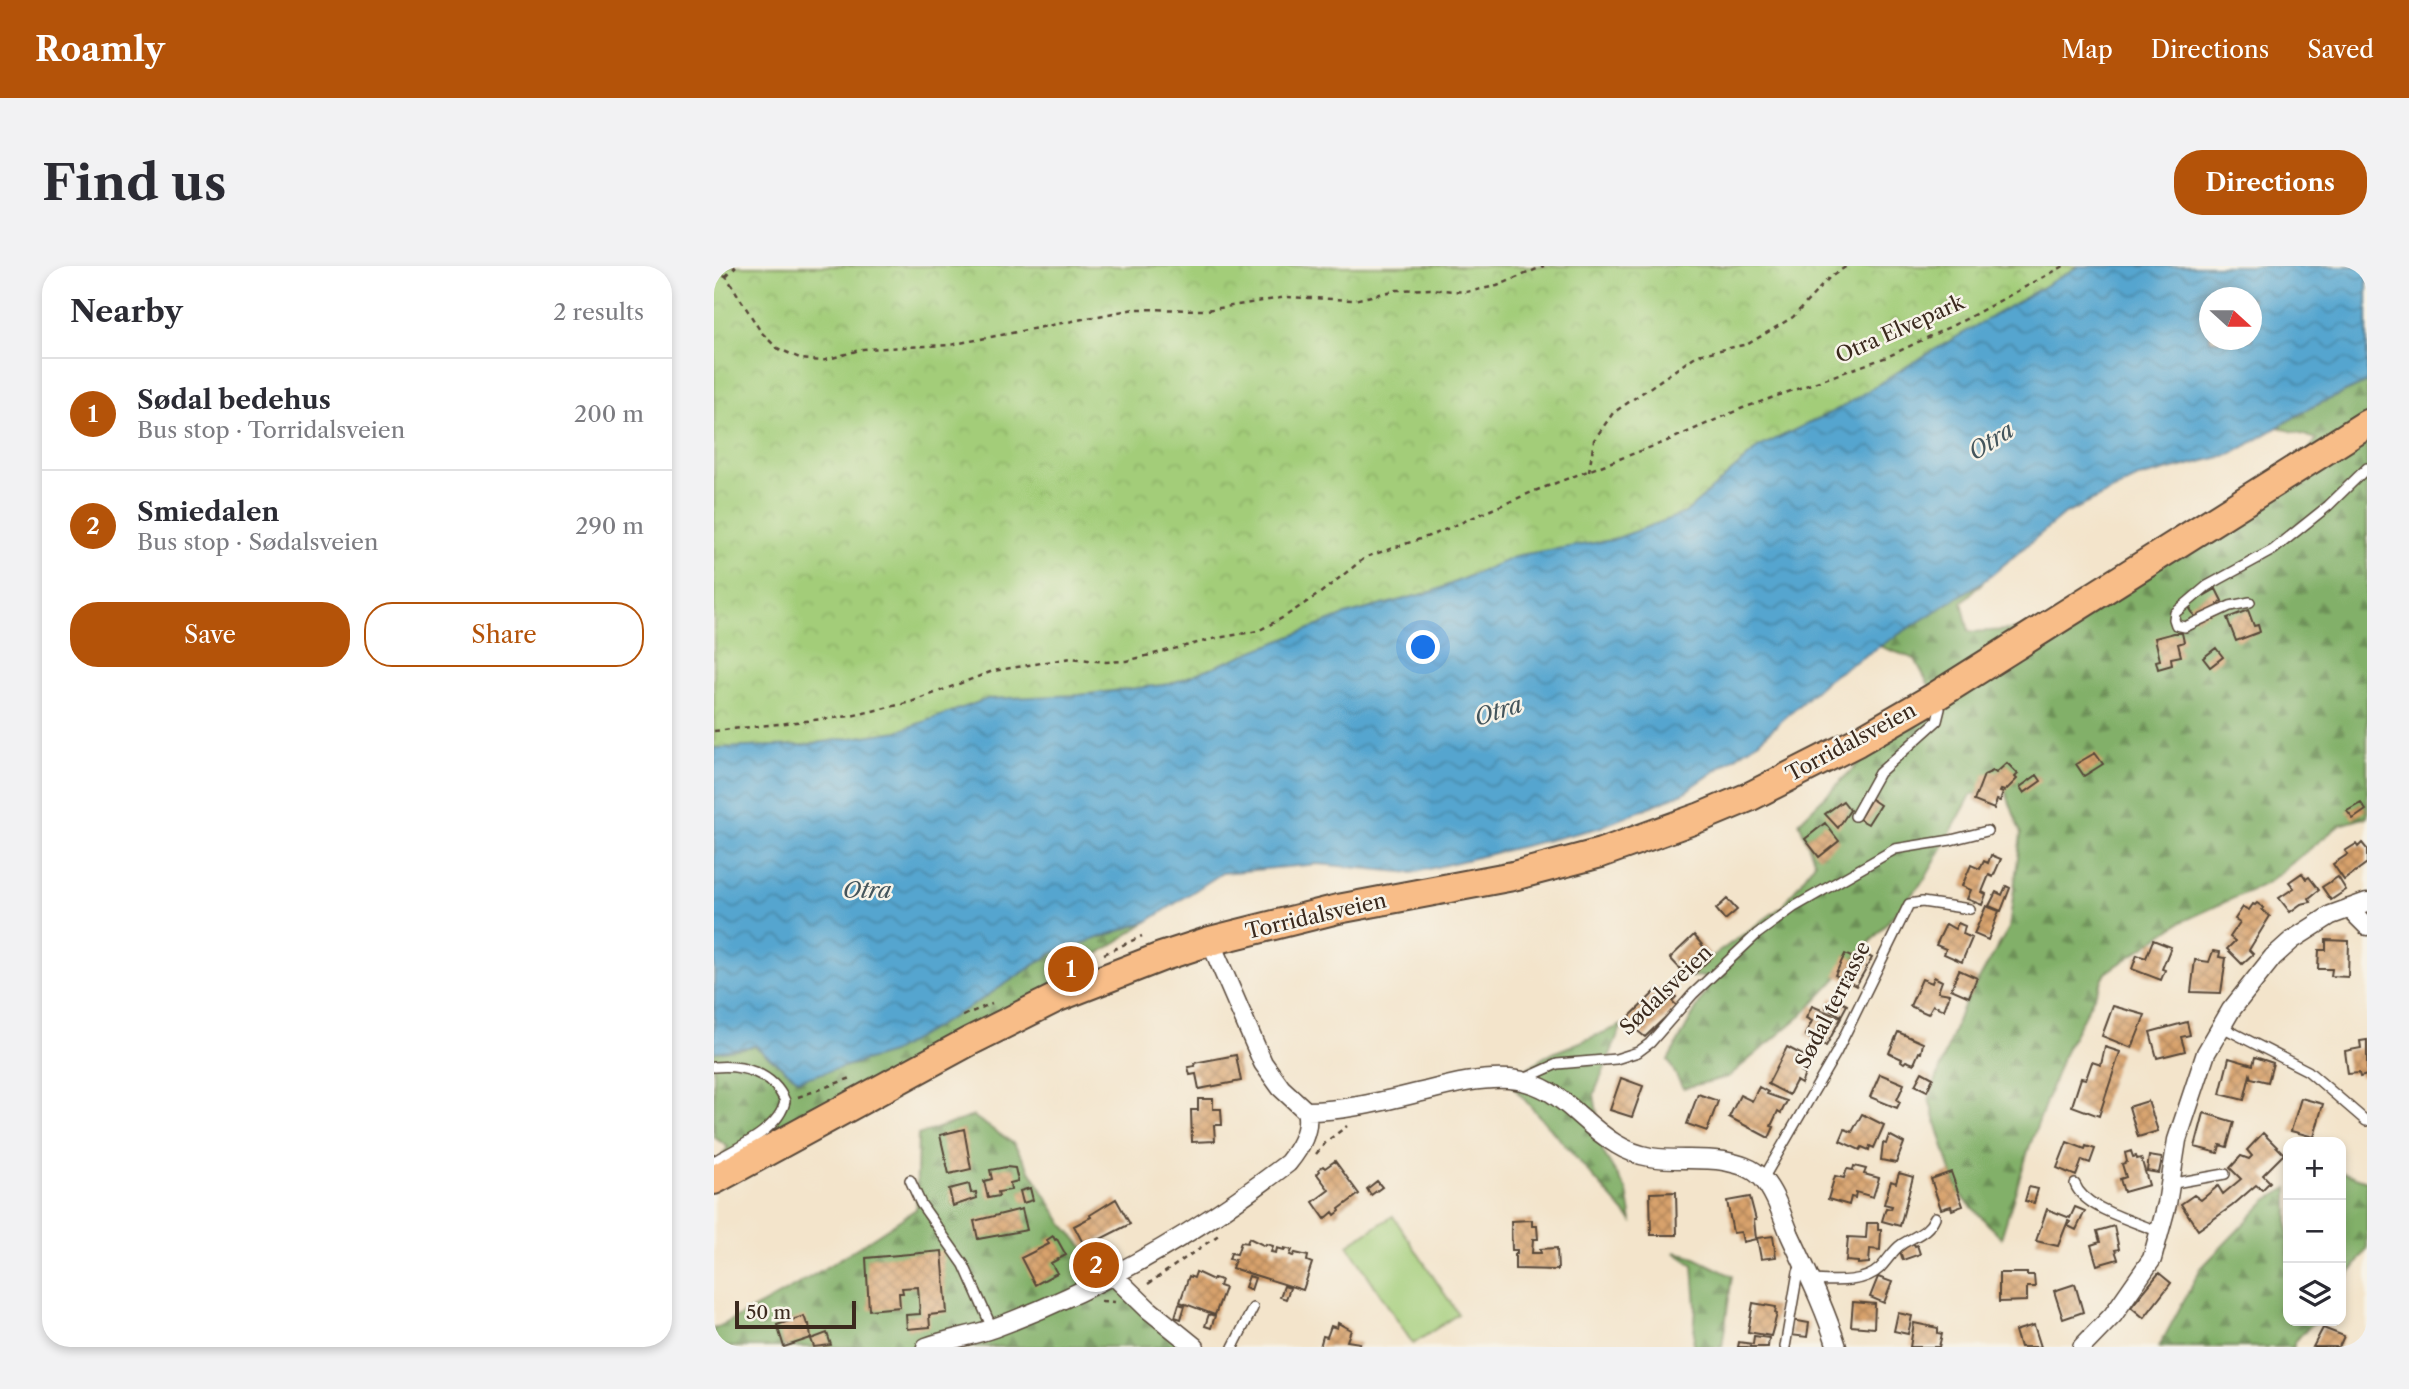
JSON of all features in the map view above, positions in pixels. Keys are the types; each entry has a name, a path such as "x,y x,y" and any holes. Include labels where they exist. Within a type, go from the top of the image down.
{"main road":[{"name":"Torridalsveien","path":"714,1180 968,1042 1049,1002 1081,976 1338,909 1513,876 1601,853 1737,802 1813,765 1933,698 2367,424"}],"street":[{"path":"2082,1347 2113,1315 2151,1259 2167,1204 2176,1139 2206,1053 2231,1010 2273,957 2304,932 2331,915 2367,902"},
{"path":"2350,908 2367,926"},
{"path":"926,1347 992,1328 1114,1276 1222,1212 1289,1163 1304,1138 1308,1125 1306,1111 1281,1088 1263,1063 1210,941"},
{"name":"Sødalsveien","path":"1306,1111 1326,1111 1371,1104 1472,1081 1519,1081"},
{"path":"1519,1081 1551,1091 1606,1137 1632,1152 1656,1160 1725,1162 1745,1166 1763,1179 1775,1198 1812,1280 1837,1347"},
{"path":"1114,1276 1148,1309 1195,1347"}],"lane":[{"path":"2250,602 2230,606 2185,627 2176,625 2174,619 2175,613 2207,586 2273,550 2294,534 2367,468"},
{"name":"Torridalsveien","path":"1855,816 1879,773 1937,721 1940,709 1933,698"},
{"name":"Sødalsveien","path":"1519,1081 1557,1064 1616,1059 1638,1052 1650,1043 1693,994 1757,934 1794,907 1895,849 1987,831"},
{"name":"Sødal terrasse","path":"1763,1179 1836,1053 1909,904 1922,902 1970,909"},
{"path":"2222,1027 2308,1071 2366,1121"},
{"path":"714,1067 744,1067 775,1087 785,1101 779,1118 737,1149 714,1161"},
{"path":"2169,1184 2225,1174"},
{"path":"910,1180 921,1204 964,1265 992,1328"},
{"path":"2074,1184 2077,1191 2090,1203 2159,1232"},
{"path":"1812,1280 1845,1281 1869,1276 1879,1270 1897,1248 1928,1229 1936,1217"},
{"path":"1785,1347 1798,1272 1803,1261"},
{"path":"1233,1347 1253,1308"}],"path":[{"path":"726,276 736,266"},
{"path":"714,272 726,276 761,332 777,348 802,359 822,361 863,349 950,345 1134,309 1207,310 1287,297 1354,300 1397,290 1466,292 1497,286 1544,266"},
{"path":"1588,472 1594,440 1613,412 1697,355 1748,344 1793,317 1829,278 1847,266"},
{"name":"Otra Elvepark","path":"714,731 851,716 911,702 993,671 1071,658 1126,661 1217,638 1258,631 1319,594 1366,557 1435,534 1532,492 1588,472 1743,408 1887,357 1965,320 2064,266"},
{"path":"785,1101 859,1075"},
{"path":"714,1340 735,1347"}],"green space":[{"path":"714,266 2293,266 2239,287 2199,287 2199,318 714,886"},
{"path":"2367,382 2367,817 2340,825 2267,883 2179,923 2106,973 2062,1058 2029,1148 2001,1238 1957,1191 1929,1099 1962,1008 2009,928 2021,834 2003,784 1971,795 1925,879 1803,1014 1728,1077 1683,1088 1668,1060 1714,977 1685,976 1783,906 1815,862 1799,822 1932,691 1915,659 1879,646 1984,581 1962,602 1969,632 2047,628 2281,487 2317,439 2278,427 2310,408"},
{"path":"1148,921 1049,987 714,1169 728,1147 714,1137 714,1052 755,1046 799,1080 973,1005 1051,954"},
{"path":"1622,1025 1594,1094 1603,1152 1627,1191 1632,1221 1508,1081 1546,1056"},
{"path":"973,1116 1014,1144 1063,1224 1126,1296 1188,1347 714,1347 714,1329 817,1273 916,1209 918,1135"},
{"path":"2346,1174 2367,1181 2367,1249 2346,1279"},
{"path":"2283,1191 2283,1326 2310,1326 2294,1343 2294,1347 2159,1347 2201,1268 2267,1200"},
{"path":"1393,1216 1458,1314 1413,1344 1348,1245"},
{"path":"1674,1252 1689,1255 1732,1276 1722,1347 1693,1347 1696,1307 1693,1265"}],"water":[{"name":"Otra","path":"2079,266 2367,266 2367,382 2310,408 2232,454 2138,478 2063,515 1988,578 1828,679 1759,741 1683,793 1598,828 1412,873 1318,864 1222,873 1148,921 1051,954 973,1005 891,1053 799,1080 755,1046 714,1052 714,748 803,745 898,731 987,699 1079,695 1170,684 1345,615 1434,591 1519,555 1612,540 1685,513 1759,447 1840,408 1920,358"}],"building":[{"path":"2216,589 2222,601 2219,606 2196,619 2188,605"},
{"path":"2248,610 2254,626 2258,625 2260,632 2236,641 2227,618"},
{"path":"2182,633 2184,642 2178,644 2181,656 2171,658 2172,665 2158,669 2156,661 2160,660 2155,638"},
{"path":"2216,648 2223,657 2210,667 2203,658"},
{"path":"2095,753 2103,764 2084,776 2076,764"},
{"path":"2007,763 2018,774 2015,777 2017,779 2005,791 2001,790 2003,793 1994,809 1974,801 1984,775 1993,771 1996,773"},
{"path":"2037,775 2041,781 2024,793 2020,787"},
{"path":"1871,799 1880,805 1868,824 1859,819"},
{"path":"1843,801 1850,810 1838,828 1825,814"},
{"path":"2361,803 2366,810 2353,819 2347,811"},
{"path":"1825,823 1839,841 1819,857 1805,839"},
{"path":"2362,843 2367,849 2367,863 2344,880 2333,864 2348,854 2345,851"},
{"path":"1991,855 2001,859 1993,877 1989,875 1982,892 1986,894 1982,905 1967,899 1971,890 1962,886 1971,865 1980,869 1984,861 1988,863"},
{"path":"2302,873 2306,879 2309,877 2319,890 2309,898 2311,902 2301,904 2290,912 2279,898 2294,888 2289,882"},
{"path":"2338,877 2346,890 2331,900 2322,887"},
{"path":"2006,886 2010,888 2001,911 1989,906 1996,892 2002,895"},
{"path":"1727,899 1737,910 1725,920 1716,909"},
{"path":"2257,903 2270,916 2249,950 2253,954 2242,964 2227,949 2235,941 2230,937 2240,922 2235,919 2243,907 2249,910"},
{"path":"1986,906 1999,911 1988,940 1974,934"},
{"path":"1958,923 1965,926 1963,934 1972,938 1962,962 1944,954 1946,949 1936,945 1946,924 1955,929"},
{"path":"1694,935 1712,957 1693,975 1689,970 1685,974 1670,958"},
{"path":"2153,940 2171,947 2162,969 2165,970 2161,980 2132,969 2137,955 2146,958"},
{"path":"2326,940 2349,941 2348,977 2331,976 2332,969 2318,969 2319,950 2326,950"},
{"path":"1859,951 1872,958 1856,986 1835,975 1845,954 1855,959"},
{"path":"2213,951 2220,952 2219,957 2226,958 2221,993 2191,992 2195,960 2209,962"},
{"path":"1959,970 1977,978 1969,997 1951,989"},
{"path":"1934,977 1942,981 1938,992 1950,994 1944,1010 1933,1005 1928,1014 1910,1006 1922,979 1932,983"},
{"path":"1659,988 1664,993 1668,990 1676,997 1672,1001 1677,1006 1645,1037 1630,1025 1627,1019"},
{"path":"1832,997 1847,1005 1841,1016 1826,1008"},
{"path":"1812,1006 1841,1018 1826,1046 1819,1042 1818,1045 1805,1035 1812,1021 1806,1018"},
{"path":"2113,1006 2145,1015 2132,1048 2102,1036"},
{"path":"2187,1022 2190,1035 2181,1037 2185,1051 2157,1058 2150,1032"},
{"path":"1898,1032 1923,1043 1921,1053 1919,1052 1914,1064 1906,1061 1904,1063 1902,1059 1889,1053"},
{"path":"2367,1040 2367,1075 2360,1077 2359,1073 2348,1074 2345,1051 2361,1048 2360,1041"},
{"path":"1787,1047 1808,1058 1801,1072 1805,1074 1801,1084 1796,1081 1789,1095 1768,1084"},
{"path":"2105,1047 2120,1052 2099,1116 2072,1106 2081,1078 2086,1079 2092,1062 2101,1065"},
{"path":"1236,1055 1241,1081 1199,1089 1196,1074 1190,1075 1188,1067 1195,1066 1194,1063"},
{"path":"2255,1057 2273,1063 2268,1082 2251,1078 2250,1075 2244,1100 2220,1094 2229,1058 2253,1065"},
{"path":"1922,1072 1933,1078 1927,1091 1915,1085"},
{"path":"1880,1074 1904,1084 1897,1100 1900,1102 1897,1108 1870,1097"},
{"path":"1621,1078 1643,1086 1632,1117 1610,1110"},
{"path":"1759,1087 1768,1092 1767,1094 1787,1101 1781,1113 1778,1111 1769,1138 1729,1117 1740,1095 1752,1101"},
{"path":"1698,1094 1718,1101 1707,1131 1687,1124"},
{"path":"2301,1098 2323,1104 2314,1137 2291,1131"},
{"path":"1198,1099 1213,1099 1213,1109 1221,1109 1222,1125 1214,1125 1215,1141 1192,1142 1191,1110 1198,1110"},
{"path":"2148,1101 2158,1131 2138,1137 2129,1107"},
{"path":"2204,1113 2234,1122 2227,1147 2220,1145 2218,1153 2195,1147"},
{"path":"1862,1114 1884,1125 1874,1148 1870,1146 1869,1150 1862,1147 1860,1150 1840,1141 1845,1129 1852,1132"},
{"path":"964,1129 971,1169 949,1174 940,1135"},
{"path":"2263,1133 2283,1155 2263,1175 2270,1182 2262,1190 2256,1185 2198,1230 2181,1204 2194,1195 2201,1200 2218,1186 2223,1194 2241,1179 2230,1168 2241,1156 2249,1159 2252,1156 2247,1150"},
{"path":"1889,1135 1904,1143 1896,1163 1881,1160 1883,1143 1886,1144"},
{"path":"2067,1142 2085,1149 2086,1146 2095,1149 2090,1163 2082,1160 2076,1176 2057,1168"},
{"path":"2131,1151 2133,1157 2141,1158 2149,1185 2124,1192 2120,1179 2126,1177 2122,1164 2127,1162 2125,1153"},
{"path":"2149,1156 2162,1158 2159,1173 2147,1171"},
{"path":"1335,1161 1359,1194 1335,1215 1333,1212 1325,1219 1313,1202 1329,1190 1317,1174 1323,1166 1325,1168"},
{"path":"1854,1166 1866,1169 1864,1174 1879,1178 1873,1197 1856,1192 1849,1205 1828,1199 1835,1176 1844,1178 1847,1169 1853,1170"},
{"path":"1015,1168 1018,1181 1010,1183 1011,1190 998,1192 999,1196 988,1198 984,1181 992,1179 990,1170"},
{"path":"1951,1172 1963,1206 1952,1210 1951,1206 1941,1209 1931,1179"},
{"path":"1899,1173 1913,1177 1900,1226 1882,1221 1886,1208 1891,1209 1892,1206 1884,1204 1891,1181 1896,1183"},
{"path":"1377,1181 1382,1187 1371,1195 1367,1189"},
{"path":"969,1184 971,1193 976,1192 977,1198 953,1206 949,1189"},
{"path":"2029,1187 2038,1189 2034,1203 2025,1201"},
{"path":"1030,1188 1033,1200 1023,1203 1020,1191"},
{"path":"1676,1192 1677,1235 1651,1235 1650,1193"},
{"path":"1750,1197 1756,1220 1756,1239 1743,1242 1741,1232 1733,1233 1727,1201"},
{"path":"1116,1199 1130,1224 1085,1247 1074,1226"},
{"path":"2075,1207 2085,1211 2076,1230 2068,1226 2068,1221 2058,1246 2036,1241 2047,1209 2070,1218"},
{"path":"1022,1209 1027,1230 978,1239 974,1221"},
{"path":"1532,1220 1532,1226 1537,1226 1538,1239 1533,1239 1532,1253 1541,1253 1540,1249 1557,1248 1558,1270 1515,1269 1517,1250 1512,1250 1511,1221"},
{"path":"1867,1223 1878,1223 1878,1230 1881,1230 1880,1250 1870,1249 1869,1263 1846,1261 1848,1237 1866,1238"},
{"path":"2114,1226 2119,1249 2115,1250 2118,1259 2097,1265 2091,1245 2100,1242 2097,1231"},
{"path":"1053,1236 1066,1255 1051,1263 1057,1273 1035,1285 1021,1258 1049,1244 1047,1240"},
{"path":"1773,1236 1776,1257 1761,1259 1757,1238"},
{"path":"1249,1238 1265,1246 1273,1246 1271,1252 1276,1253 1277,1248 1284,1248 1292,1250 1290,1255 1293,1256 1295,1253 1308,1256 1307,1261 1312,1263 1303,1290 1232,1268 1235,1260 1229,1259 1231,1253 1237,1254 1241,1242 1247,1243"},
{"path":"1913,1243 1917,1245 1920,1254 1903,1260 1899,1248"},
{"path":"942,1251 947,1313 929,1315 930,1327 907,1329 906,1315 920,1314 918,1287 902,1288 903,1293 899,1293 900,1307 869,1310 866,1258"},
{"path":"1196,1272 1213,1280 1221,1280 1219,1286 1225,1288 1215,1315 1180,1302 1189,1276 1194,1278"},
{"path":"1999,1273 2034,1275 2035,1287 2027,1287 2027,1301 1999,1302"},
{"path":"2159,1273 2171,1283 2144,1318 2131,1307"},
{"path":"1249,1276 1255,1278 1251,1290 1245,1287"},
{"path":"1878,1277 1892,1282 1884,1303 1870,1297"},
{"path":"2075,1284 2083,1312 2063,1319 2054,1291"},
{"path":"1284,1286 1290,1288 1286,1299 1280,1297"},
{"path":"1853,1302 1875,1304 1874,1328 1851,1326"},
{"path":"1753,1303 1776,1307 1777,1314 1771,1336 1748,1332"},
{"path":"1179,1304 1185,1306 1181,1319 1175,1317"},
{"path":"1898,1313 1912,1316 1908,1334 1894,1331"},
{"path":"1209,1314 1215,1316 1211,1328 1205,1326"},
{"path":"804,1316 809,1324 811,1338 784,1347 777,1325"},
{"path":"1792,1320 1809,1323 1807,1337 1790,1335"},
{"path":"1338,1323 1351,1330 1347,1341 1360,1343 1358,1347 1320,1347 1323,1336 1327,1337 1331,1326 1337,1328"},
{"path":"1914,1323 1938,1328 1938,1333 1942,1334 1939,1347 1910,1347"},
{"path":"2034,1325 2041,1347 2020,1347 2015,1331"},
{"path":"2323,1328 2344,1336 2339,1347 2313,1347"},
{"path":"827,1333 831,1345 814,1347 811,1339"},
{"path":"1754,1336 1769,1338 1768,1347 1738,1347 1739,1342 1753,1344"}],"place":[{"name":"Sødal bedehus","path":"1071,969"},
{"name":"Smiedalen","path":"1096,1265"}]}
